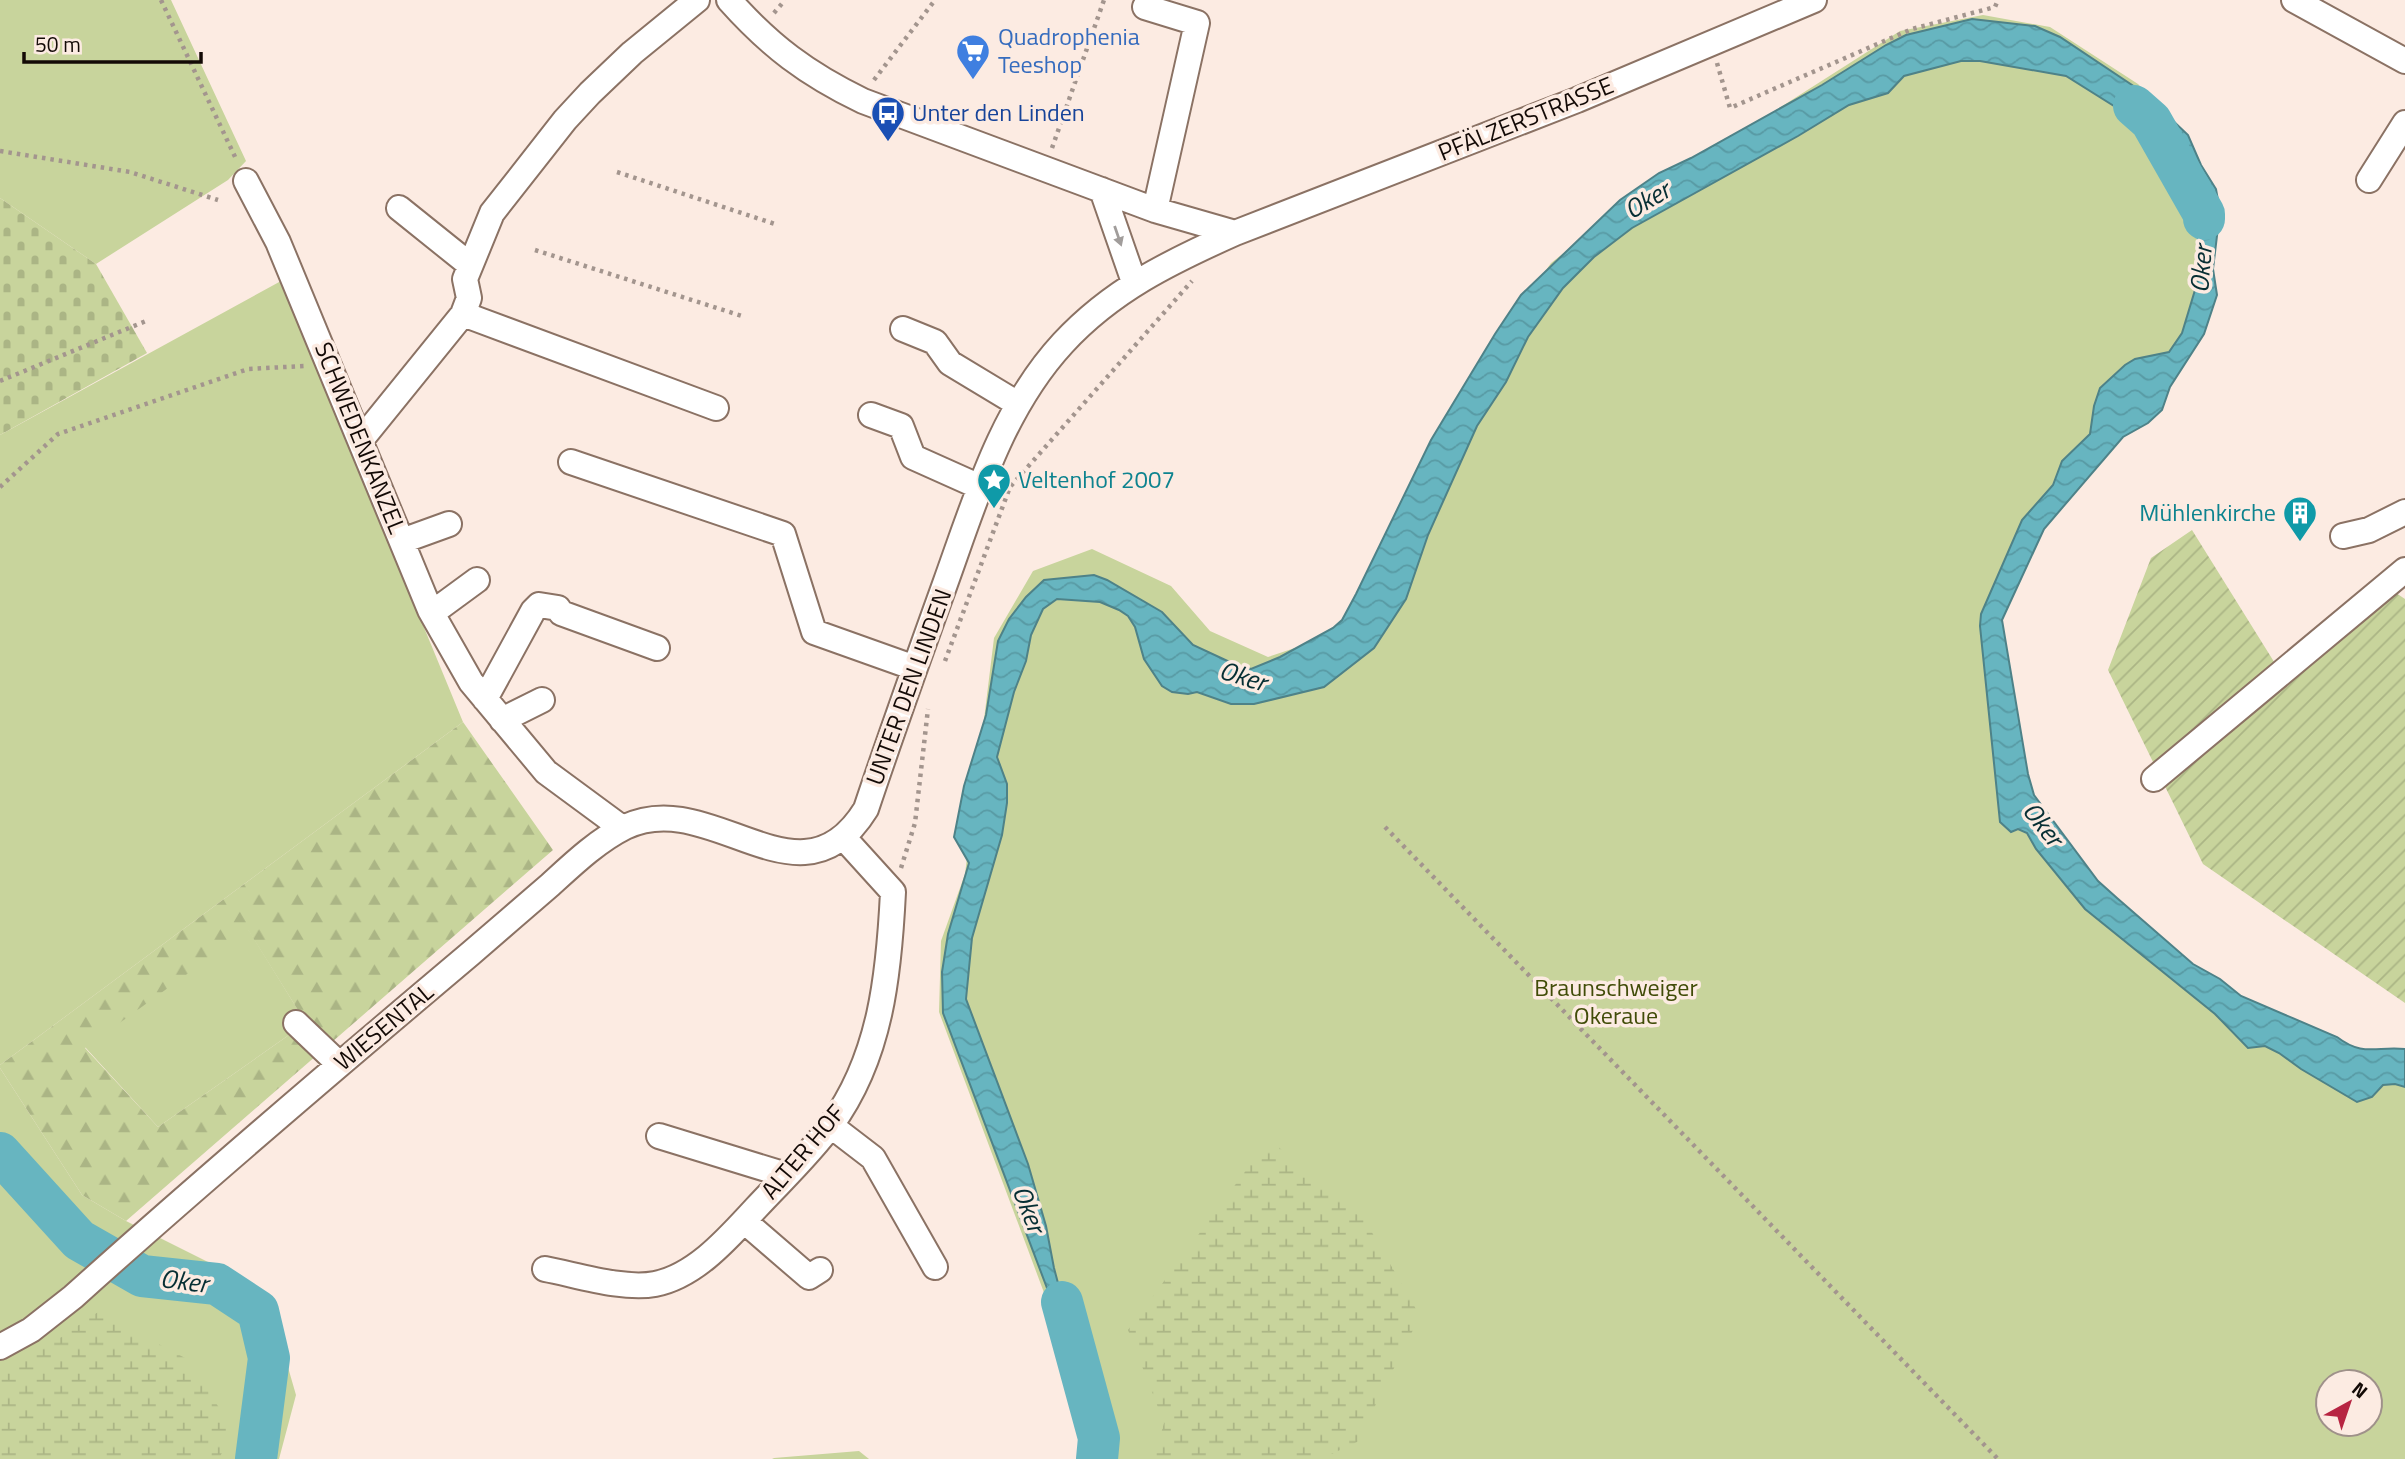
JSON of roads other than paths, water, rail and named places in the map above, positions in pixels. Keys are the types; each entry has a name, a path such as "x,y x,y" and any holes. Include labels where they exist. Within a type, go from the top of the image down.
{"street":[{"path":"361,440 463,314 469,298 465,279 492,213 565,120 613,71 697,0"},
{"path":"729,0 758,33 825,83 863,102 1155,210 1235,233"},
{"name":"PFÄLZERSTRASSE","path":"1235,233 1577,100 1814,0"},
{"path":"2294,0 2405,61"},
{"path":"1145,7 1196,23 1155,210"},
{"path":"2369,180 2405,123"},
{"name":"SCHWEDENKANZEL","path":"246,181 278,242 432,613 471,682 546,772 622,828"},
{"path":"1102,190 1134,282"},
{"path":"400,208 470,265"},
{"name":"UNTER DEN LINDEN","path":"805,853 823,850 844,838 855,827 866,809 980,487 1018,404 1041,369 1064,342 1134,282 1235,233"},
{"path":"463,314 716,408"},
{"path":"903,329 935,342 950,363 1018,404"},
{"path":"871,415 901,426 913,457 980,487"},
{"path":"571,462 783,534 814,632 915,668"},
{"path":"2343,536 2369,530 2405,512"},
{"path":"402,541 449,524"},
{"path":"2154,779 2401,579"},
{"path":"432,613 477,580"},
{"path":"485,699 533,611 539,605 558,608 561,613 657,648"},
{"path":"502,720 542,700"},
{"name":"WIESENTAL","path":"0,1347 32,1330 73,1297 573,864 622,828 653,818 668,818 706,825 776,849 805,853"},
{"name":"ALTER HOF","path":"545,1269 629,1285 655,1284 679,1275 705,1258 744,1221 831,1125 859,1078 877,1028 890,953 893,892 844,838"},
{"path":"296,1023 339,1064"},
{"path":"831,1125 873,1158 935,1267"},
{"path":"659,1136 786,1175"},
{"path":"744,1221 810,1277 820,1270"}],"water":[{"path":"1972,19 2035,26 2060,37 2144,93 2188,135 2201,165 2216,189 2220,211 2213,269 2217,295 2204,334 2170,387 2162,410 2148,423 2123,437 2044,529 2002,620 2028,774 2034,795 2098,881 2193,964 2220,979 2241,996 2355,1047 2405,1049 2405,1087 2383,1085 2372,1097 2357,1102 2265,1046 2248,1048 2215,1014 2085,909 2036,849 2027,833 2018,829 2011,832 2000,822 1981,614 2022,520 2053,485 2062,461 2090,434 2100,388 2135,359 2169,352 2182,333 2198,280 2198,230 2196,215 2173,159 2160,143 2133,118 2066,76 1980,61 1961,61 1904,76 1888,93 1849,105 1632,228 1594,257 1563,288 1528,337 1506,382 1477,426 1428,535 1406,599 1374,648 1324,687 1254,704 1231,704 1197,692 1172,692 1162,686 1144,659 1135,627 1128,616 1119,610 1100,602 1057,599 1043,609 1031,635 1026,661 1014,692 997,757 1007,784 1007,803 1002,835 972,938 966,999 1028,1164 1099,1438 1050,1296 943,1013 942,972 948,934 969,863 954,837 964,786 986,715 998,641 1009,619 1044,580 1094,575 1162,612 1193,645 1251,669 1280,657 1333,628 1342,620 1356,594 1431,440 1521,295 1620,200 1659,173 1822,85 1886,45 1906,35"}],"waterway":[{"name":"Oker","path":"2134,106 2151,121 2204,214 2204,219"},
{"name":"Oker","path":"0,1153 79,1240 142,1276 217,1284 258,1311 269,1358 256,1459"},
{"name":"Oker","path":"1062,1302 1099,1438 1097,1459"}],"place":[{"name":"Quadrophenia Teeshop","path":"973,81"},
{"name":"Unter den Linden","path":"888,143"},
{"name":"Veltenhof 2007","path":"994,510"},
{"name":"Mühlenkirche","path":"2300,543"}],"park label":[{"name":"Braunschweiger Okeraue","path":"1616,1002"}]}
